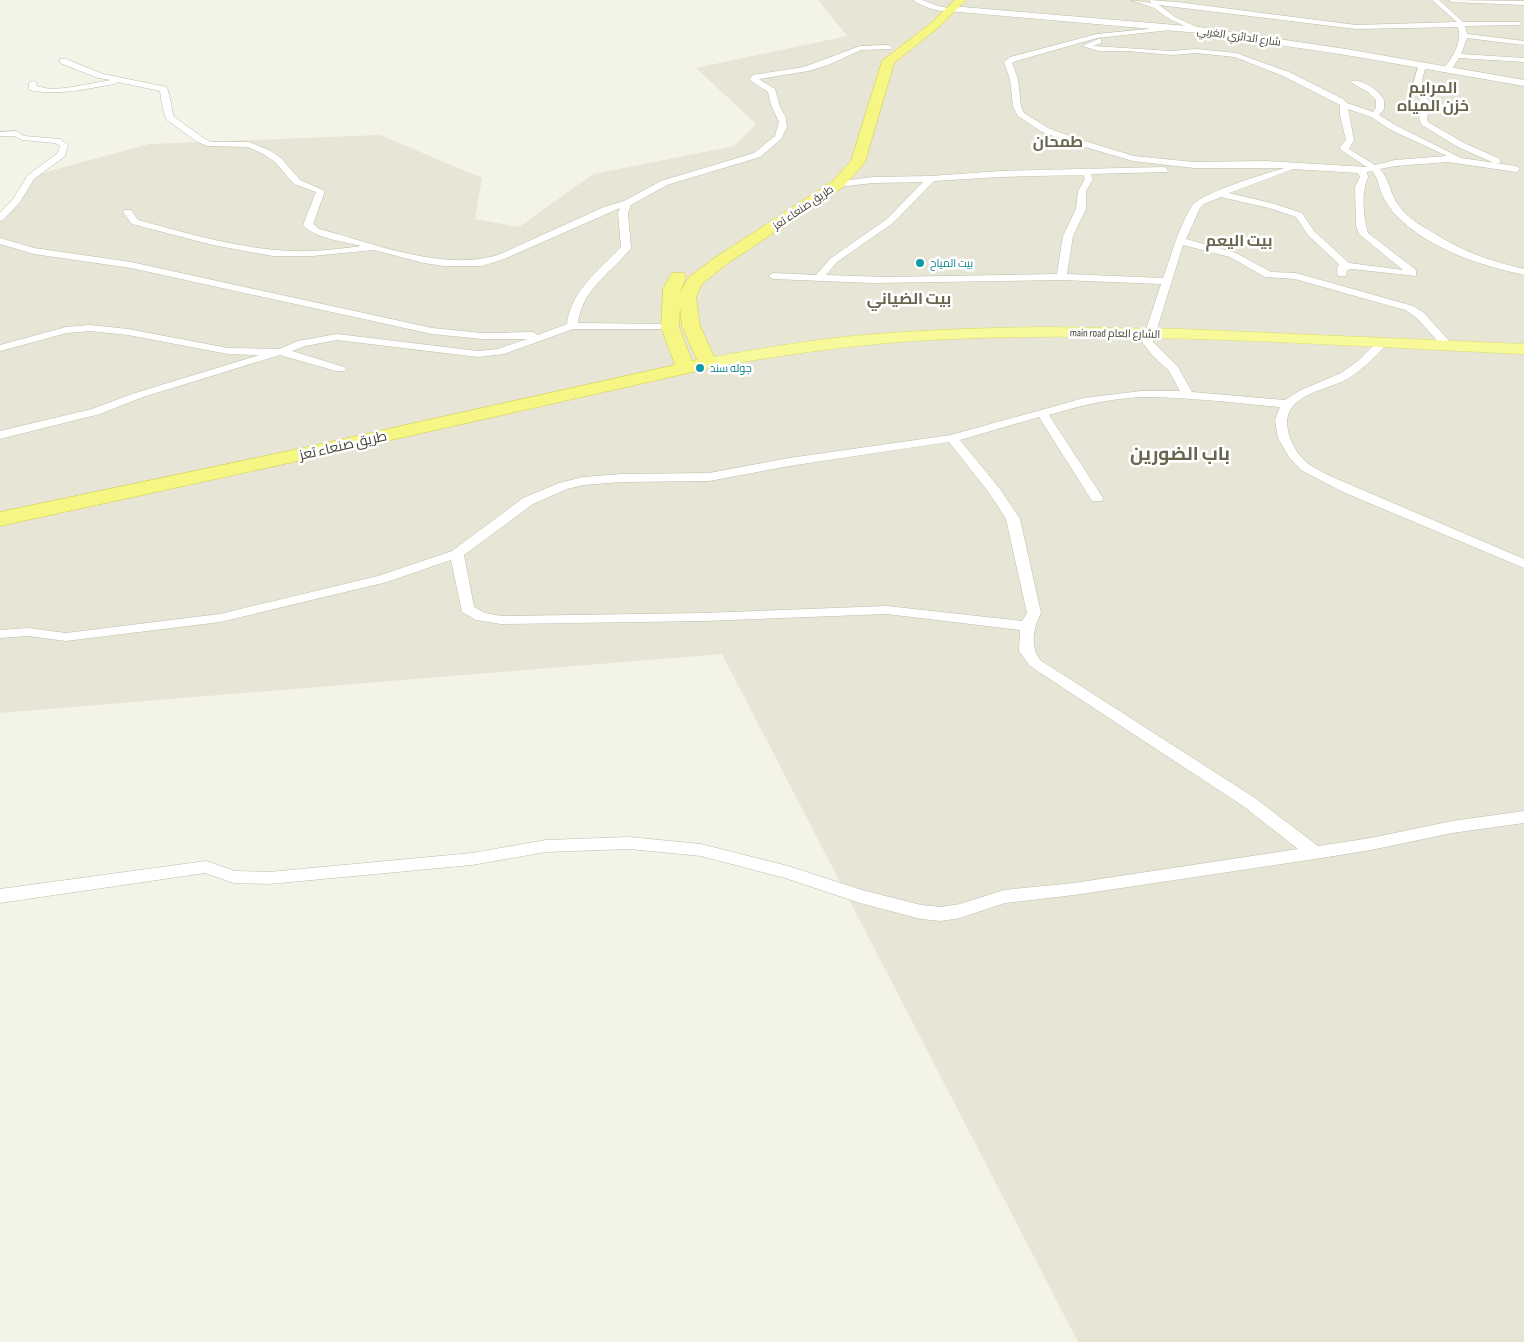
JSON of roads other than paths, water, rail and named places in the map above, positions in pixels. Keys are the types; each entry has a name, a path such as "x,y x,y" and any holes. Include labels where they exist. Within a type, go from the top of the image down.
{"highway":[{"path":"862,97 870,67 888,47 949,4"},
{"name":"طريق صنعاء تعز","path":"0,519 298,455 708,363 691,326 687,297 695,281 722,260 838,184 858,162 888,62 949,4"},
{"name":"طريق صنعاء تعز","path":"715,247 820,180 842,160"},
{"path":"820,180 838,184"},
{"path":"686,368 670,327 672,289 680,273 687,268"}],"main road":[{"name":"main road الشارع العام","path":"708,363 769,351 900,336 1008,331 1150,333 1524,350"}],"street":[{"path":"916,0 949,4"},
{"path":"1134,0 1356,26 1519,23"},
{"path":"1435,0 1461,23 1464,36 1458,56 1447,70"},
{"path":"1452,0 1524,3"},
{"path":"1154,3 1160,11 1199,30"},
{"name":"شارع الدائري الغربي","path":"949,4 1199,30 1524,84"},
{"path":"1177,28 1078,40 1013,58 1008,62 1014,80 1017,107 1021,114 1046,130 1078,142 1133,158 1194,165 1243,163 1362,171 1407,161 1463,160 1520,170"},
{"path":"1129,33 1086,46 1098,49 1129,49 1171,53 1196,51 1236,55 1286,74 1340,101 1344,106 1374,115 1394,128 1463,160"},
{"path":"1464,36 1524,43"},
{"path":"63,61 92,73 164,89 165,102 169,108 169,117 199,139 217,145 249,145 268,153 279,161 297,182 321,191 319,201 308,225 316,231 424,260 444,263 482,263 501,258 607,209 627,203 664,183 757,155 770,148 778,138 784,122 776,107 772,91 754,79 756,77 811,67 840,58 860,48 888,47"},
{"path":"1458,56 1524,60"},
{"path":"1422,66 1416,88 1426,103 1423,119 1425,122 1461,144 1520,170"},
{"path":"33,83 32,88 50,91 123,81"},
{"path":"1354,82 1372,90 1380,99 1380,108 1374,115"},
{"path":"1344,106 1342,112 1350,140 1344,147 1345,150 1374,168 1382,177 1386,194 1397,210 1444,246 1493,265 1524,272"},
{"path":"0,134 16,133 22,138 57,141 64,145 62,154 31,177 17,200 0,218"},
{"path":"838,184 892,179 931,179 1000,174 1181,169 1194,165"},
{"path":"1188,395 1174,369 1147,342 1181,241 1196,207 1221,194 1267,175 1299,166"},
{"path":"1345,266 1372,268 1406,274 1413,273 1364,234 1359,209 1359,187 1364,177 1362,171"},
{"path":"1062,276 1068,236 1081,209 1082,191 1089,178 1086,172"},
{"path":"819,277 847,250 890,222 931,179"},
{"path":"1221,194 1272,206 1299,215 1311,233 1345,266"},
{"path":"572,326 574,310 584,291 626,248 622,213 627,203"},
{"path":"128,212 135,222 182,236 267,252 293,254 377,247"},
{"path":"0,241 18,249 131,265 432,331 463,336 505,338 545,334"},
{"path":"1181,241 1233,255 1269,275 1296,276 1348,289 1417,312 1448,346"},
{"path":"1345,266 1342,269 1342,273 1348,289"},
{"path":"773,276 876,280 1062,276 1129,278 1167,282"},
{"path":"0,435 96,412 136,396 280,352 302,343 337,337 478,354 500,352 545,334 572,326 670,327"},
{"path":"0,348 66,330 90,328 128,332 228,350 280,352 340,369"},
{"path":"1382,343 1358,367 1339,379 1302,394 1287,404 1281,419 1282,431 1292,453 1304,466 1371,500 1524,564"},
{"path":"0,634 28,632 66,637 220,618 382,579 457,554 528,501 570,484 583,481 622,478 709,477 789,462 952,438 1084,401 1141,394 1188,395 1287,404"},
{"path":"1041,412 1097,498"},
{"path":"952,438 995,492 1013,519 1034,613 1027,626 1026,652 1035,662 1249,802 1315,852"},
{"path":"457,554 467,609 481,617 501,620 703,617 887,610 1027,626"},
{"path":"0,896 206,868 234,877 270,878 472,860 546,846 629,843 701,850 788,872 860,896 921,912 942,914 960,911 1004,897 1371,844 1452,827 1524,817"}],"place":[{"name":"بيت المياح","path":"920,263"},
{"name":"جوله سند","path":"700,368"}],"district":[{"name":"المرايم خزن المياه","path":"1433,96"},
{"name":"طمحان","path":"1058,141"},
{"name":"بيت اليعم","path":"1239,240"},
{"name":"بيت الضياني","path":"909,298"},
{"name":"باب الضورين","path":"1180,453"}]}
